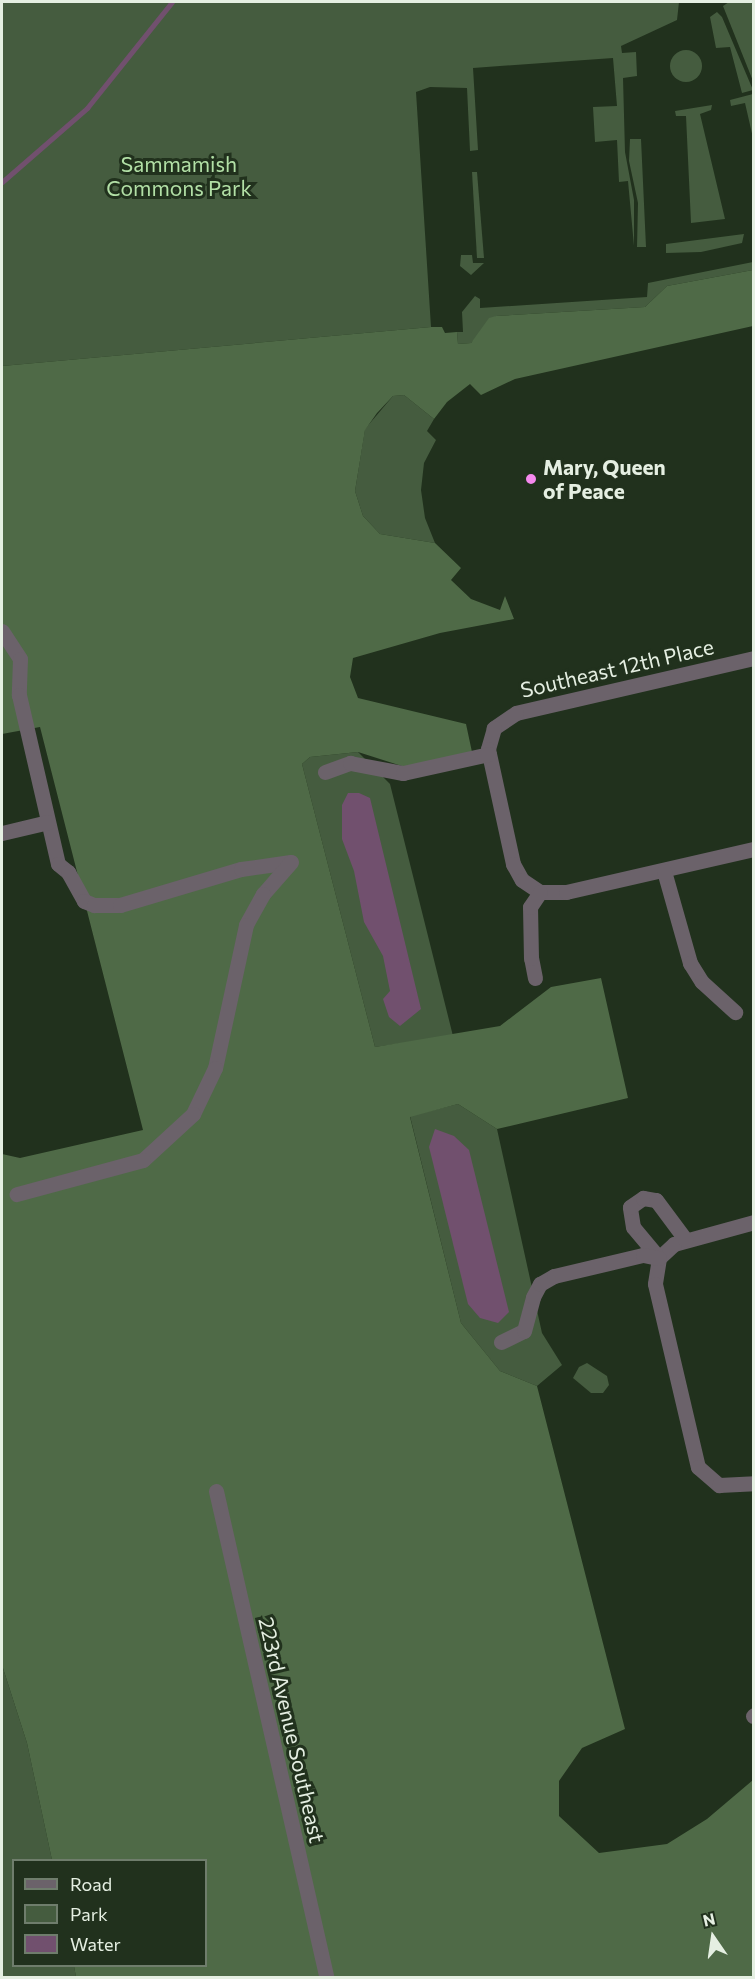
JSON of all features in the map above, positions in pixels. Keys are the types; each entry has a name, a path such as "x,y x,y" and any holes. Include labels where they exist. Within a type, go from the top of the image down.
{"street":[{"path":"2,631 20,659 19,695 58,864 68,872 78,894 94,905 120,905 241,869 291,861 263,894 246,926 214,1068 193,1114 143,1160 17,1194"},
{"name":"Southeast 12th Place","path":"489,754 494,728 516,713 753,658"},
{"path":"325,772 350,763 403,773 489,754 513,864 535,890 566,892 753,849"},
{"path":"2,833 48,822"},
{"path":"664,871 690,963 702,982 735,1012"},
{"path":"535,890 530,907 535,978"},
{"path":"659,1258 633,1227 630,1207 643,1198 656,1200 685,1239"},
{"path":"753,1222 685,1239 659,1258 655,1284 693,1455 698,1467 719,1485 753,1484"},
{"path":"501,1342 524,1331 532,1297 540,1284 554,1276 642,1255 659,1258"},
{"name":"223rd Avenue Southeast","path":"216,1491 327,1977"}],"green space":[{"name":"Sammamish Commons Park","path":"2,2 679,2 677,20 621,46 622,53 636,52 637,76 623,78 625,152 634,200 634,246 628,181 619,182 617,140 595,142 593,107 617,106 613,58 473,68 478,150 470,151 467,88 430,87 416,92 431,327 2,366"},
{"path":"729,2 753,2 753,81 723,6"},
{"path":"717,12 722,17 753,90 742,93 730,47 716,48 710,17"},
{"path":"686,50 697,55 702,66 697,77 686,82 675,77 670,66 675,55"},
{"path":"754,94 753,138 745,103 731,106 730,100"},
{"path":"712,105 711,110 700,114 725,219 691,223 686,116 676,116 675,111"},
{"path":"630,139 641,139 646,247 637,247 638,203 629,161"},
{"path":"472,172 477,172 484,258 477,258"},
{"path":"744,234 742,243 701,252 666,253 666,244"},
{"path":"461,255 472,255 473,263 484,263 471,275 460,266"},
{"path":"753,262 753,270 667,286 645,307 496,316 471,343 458,344 457,332 463,332 462,312 475,296 480,299 480,308 647,297 648,283"},
{"path":"753,270 753,326 515,379 481,395 470,384 447,402 434,419 404,395 393,396 377,413 365,430 355,491 363,516 380,534 435,543 461,568 451,580 471,599 500,610 505,596 514,619 440,633 353,658 350,677 358,698 466,724 472,752 405,767 358,752 310,757 302,764 375,1047 500,1026 551,987 601,978 628,1098 497,1129 458,1104 410,1117 461,1323 500,1371 537,1386 625,1729 582,1748 559,1781 559,1816 599,1853 667,1844 707,1819 753,1780 753,1977 76,1977 74,1967 207,1967 207,1859 52,1859 27,1743 2,1665 2,1154 20,1158 143,1130 40,727 2,734 2,366 431,327 442,327 445,333 457,332 458,344 471,343 489,318 645,307 667,286"},
{"path":"404,395 434,419 427,431 436,440 424,463 421,490 425,518 435,543 380,534 363,516 355,491 365,429 393,396"},
{"path":"358,752 390,784 453,1036 375,1047 302,764 310,757"},
{"path":"458,1104 497,1129 542,1333 562,1365 537,1386 500,1371 461,1323 410,1116"},
{"path":"587,1363 607,1376 609,1385 603,1393 591,1393 573,1378 579,1367"},
{"path":"2,1665 27,1743 52,1859 12,1859 12,1967 74,1967 76,1977 2,1977"}],"water":[{"path":"348,793 359,793 370,798 421,1009 400,1026 389,1017 383,999 390,991 383,956 364,922 354,871 342,839 342,805"},
{"path":"435,1129 454,1136 469,1150 509,1312 498,1323 480,1318 468,1304 429,1147"}],"waterway":[{"path":"2,182 87,108 172,2"}],"place":[{"name":"Mary, Queen of Peace","path":"531,479"}]}
